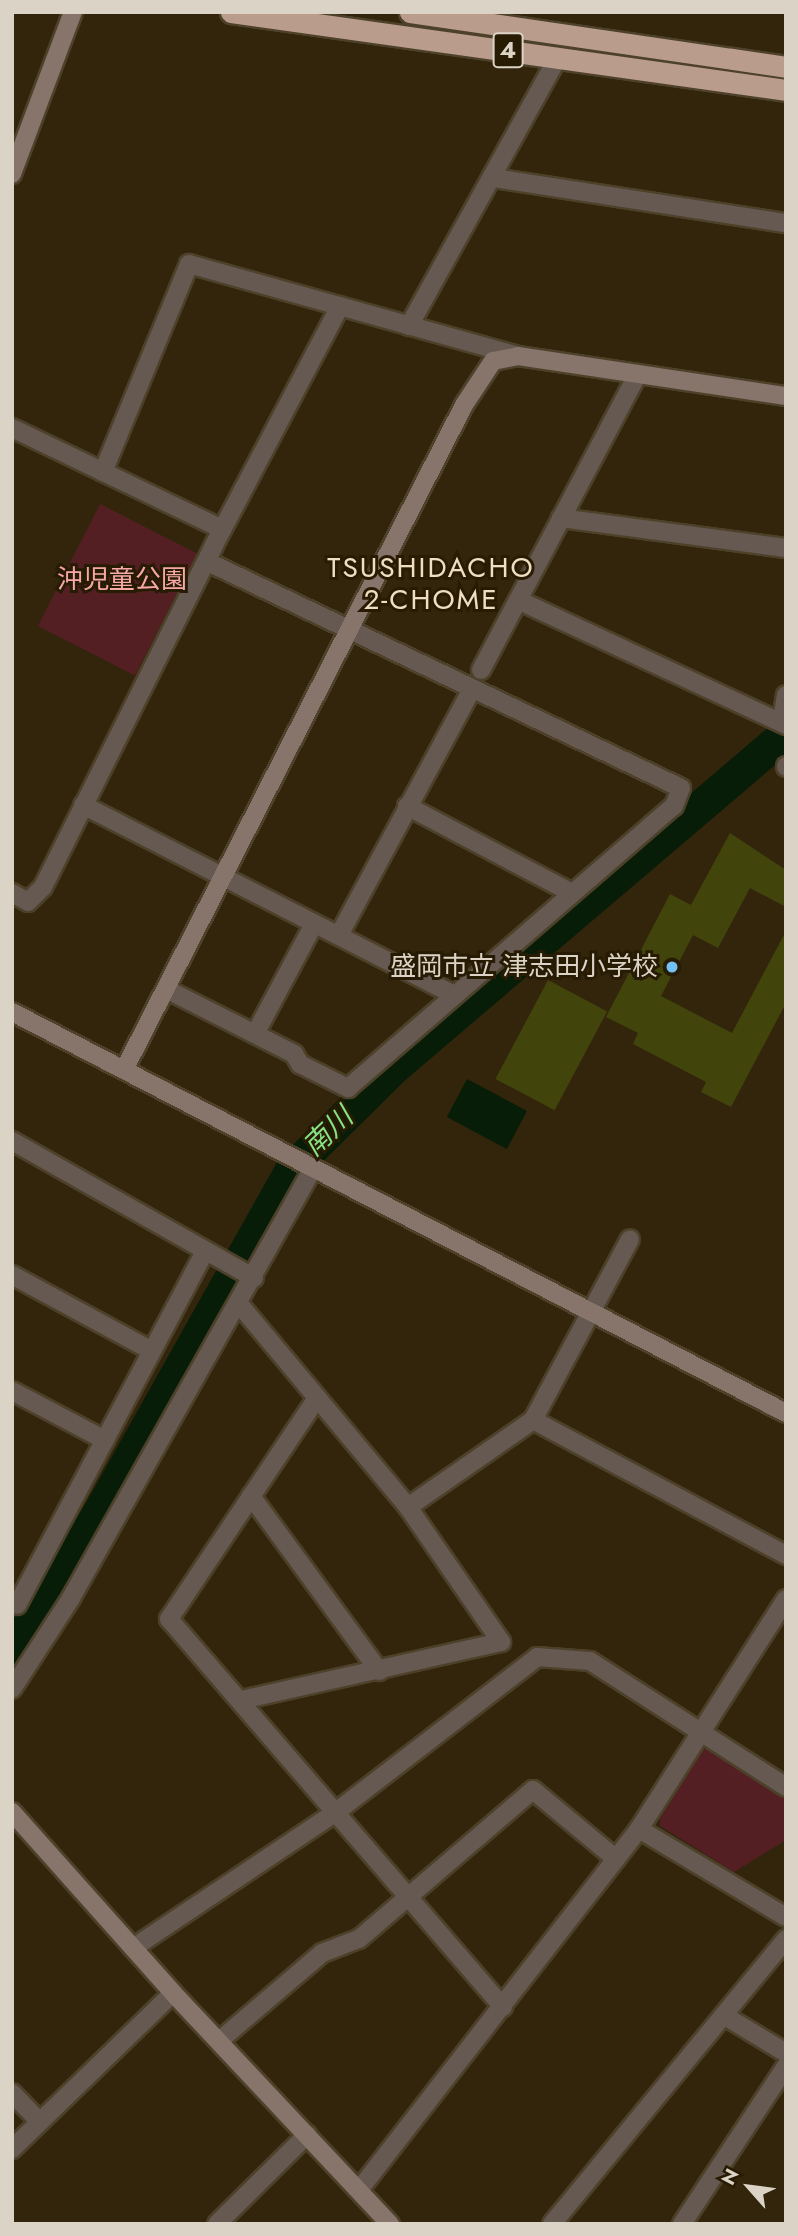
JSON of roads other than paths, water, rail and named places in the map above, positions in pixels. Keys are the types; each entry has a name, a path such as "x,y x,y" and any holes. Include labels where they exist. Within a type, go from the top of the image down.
{"highway":[{"name":"4","path":"231,12 786,90"},
{"name":"4","path":"410,12 786,68"}],"street":[{"path":"12,174 74,12"},
{"path":"409,326 494,178 558,57"},
{"path":"494,178 786,223"},
{"path":"103,472 190,264 518,356 786,396"},
{"path":"12,893 28,902 43,887 222,529 340,306"},
{"path":"124,1070 464,405 493,361 518,356"},
{"path":"481,670 638,374"},
{"path":"12,428 222,529"},
{"path":"561,518 786,548"},
{"path":"166,989 255,1034 348,1088 674,806 681,788 471,691 206,561"},
{"path":"518,600 784,723 786,695"},
{"path":"339,935 471,691"},
{"path":"83,805 454,995"},
{"path":"407,806 572,893"},
{"path":"255,1034 314,924"},
{"path":"13,1013 786,1413"},
{"path":"12,1141 254,1278"},
{"path":"12,1689 71,1598 254,1278 313,1168"},
{"path":"408,1507 533,1420 630,1239"},
{"path":"14,1606 205,1252"},
{"path":"12,1275 152,1351"},
{"path":"239,1304 408,1507 501,1642 242,1700"},
{"path":"12,1391 105,1440"},
{"path":"317,1398 169,1619 410,1894 503,2007"},
{"path":"533,1420 786,1555"},
{"path":"251,1496 379,1671"},
{"path":"359,2190 639,1829 702,1735 786,1600"},
{"path":"133,1948 336,1812 537,1657 590,1661 786,1787"},
{"path":"219,2041 322,1953 359,1939 533,1790 616,1859"},
{"path":"12,1812 173,1993 390,2224"},
{"path":"639,1829 786,1917"},
{"path":"552,2224 786,1939"},
{"path":"12,2149 173,1993"},
{"path":"724,2015 786,2053"},
{"path":"682,2224 786,2066"},
{"path":"12,2093 40,2122"},
{"path":"217,2224 307,2135"}],"waterway":[{"name":"南川","path":"12,1650 100,1510 291,1169 393,1068 786,733"}],"place":[{"name":"盛岡市立 津志田小学校","path":"672,967"}],"district":[{"name":"TSUSHIDACHO 2-CHOME","path":"431,584"}],"park label":[{"name":"沖児童公園","path":"122,580"}]}
